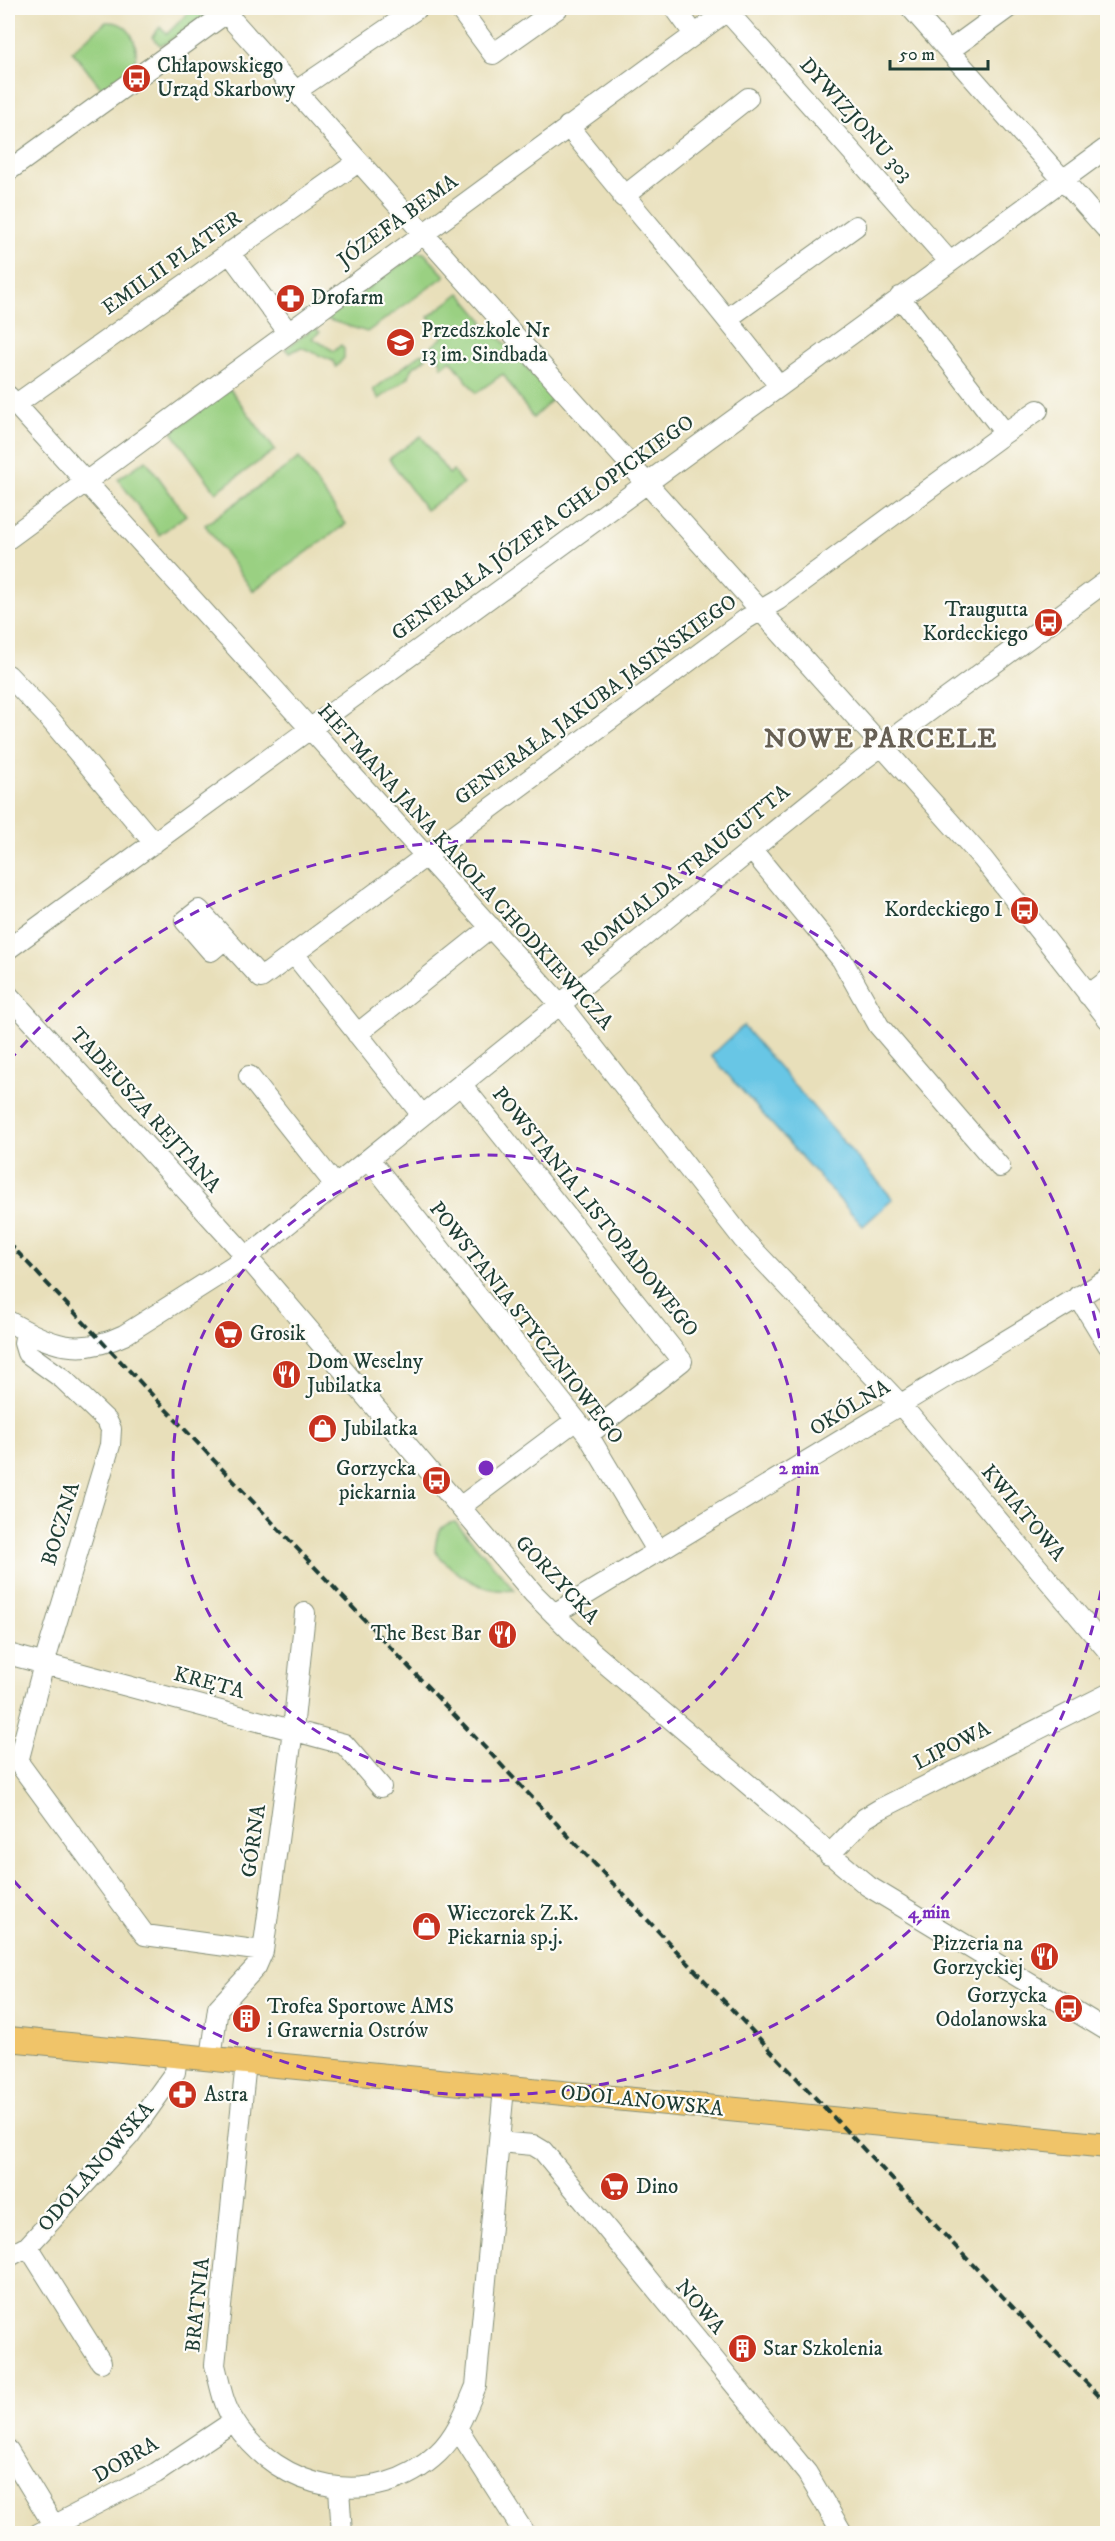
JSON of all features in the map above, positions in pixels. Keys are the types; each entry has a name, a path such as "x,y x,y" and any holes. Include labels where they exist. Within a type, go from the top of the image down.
{"main road":[{"name":"ODOLANOWSKA","path":"8,2038 1107,2146"}],"street":[{"path":"296,92 418,8"},
{"path":"459,8 493,54 558,8"},
{"path":"675,8 694,34"},
{"path":"911,8 1107,231"},
{"path":"950,50 1008,8"},
{"name":"JÓZEFA BEMA","path":"8,539 729,9"},
{"name":"DYWIZJONU 303","path":"729,9 949,261"},
{"path":"8,171 229,10 296,92 358,162 996,874 1107,1019"},
{"path":"623,197 748,98"},
{"path":"567,126 623,197 728,318 778,386"},
{"name":"GENERAŁA JÓZEFA CHŁOPICKIEGO","path":"8,949 1107,147"},
{"name":"EMILII PLATER","path":"11,400 358,162"},
{"path":"728,318 856,226"},
{"path":"229,252 288,332"},
{"path":"900,297 1005,433"},
{"name":"HETMANA JANA KAROLA CHODKIEWICZA","path":"11,400 560,1004 743,1239 901,1405"},
{"name":"GENERAŁA JAKUBA JASIŃSKIEGO","path":"225,939 261,978 760,610 778,600 1038,410"},
{"name":"ROMUALDA TRAUGUTTA","path":"247,1257 881,745 1107,579"},
{"path":"8,675 48,717 154,843"},
{"path":"752,850 842,960 879,1026 1000,1167"},
{"path":"357,1034 491,927"},
{"path":"294,954 422,1115"},
{"path":"1088,994 1107,980"},
{"name":"TADEUSZA REJTANA","path":"8,995 247,1257"},
{"path":"249,1076 336,1186"},
{"name":"POWSTANIA LISTOPADOWEGO","path":"460,1507 682,1361 461,1084"},
{"name":"POWSTANIA STYCZNIOWEGO","path":"369,1159 582,1428 658,1552"},
{"path":"8,1321 26,1332 67,1347 104,1345 124,1335 247,1257"},
{"name":"GORZYCKA","path":"247,1257 554,1614 601,1659 829,1855 883,1897 1107,2031"},
{"name":"OKÓLNA","path":"554,1614 1107,1279"},
{"path":"1078,1296 1107,1345"},
{"name":"BOCZNA","path":"26,1332 24,1343 27,1353 71,1386 100,1413 111,1429 110,1445 13,1767 145,1935 263,1951"},
{"name":"KWIATOWA","path":"901,1405 1107,1652"},
{"name":"GÓRNA","path":"211,2058 218,2007 256,1967 263,1951 293,1730 305,1613"},
{"name":"KRĘTA","path":"8,1654 344,1744 381,1787"},
{"name":"LIPOWA","path":"829,1855 865,1818 880,1809 1107,1694"},
{"name":"ODOLANOWSKA","path":"8,2257 28,2246 129,2136 175,2072 177,2055"},
{"name":"BRATNIA","path":"246,2062 215,2365 224,2399 234,2421 258,2451 281,2469 311,2483 339,2489 373,2487 406,2475 438,2454 458,2429 476,2386 504,2088"},
{"name":"NOWA","path":"499,2142 533,2145 543,2151 800,2465 843,2534"},
{"name":"ODOLANOWSKA","path":"28,2246 101,2362"},
{"name":"DOBRA","path":"46,2530 156,2473 234,2421"},
{"path":"458,2429 525,2534"},
{"path":"8,2450 46,2530"},
{"path":"339,2489 342,2534"}],"green space":[{"path":"193,8 215,8 165,44 160,45 152,37 160,27 167,34"},
{"path":"106,22 122,25 132,35 136,58 134,66 102,89 72,51"},
{"path":"417,252 424,253 445,276 367,332 326,319"},
{"path":"460,293 483,320 487,329 490,327 554,398 533,418 503,374 476,393 451,360 442,367 439,357 435,358 430,348 443,337 428,317"},
{"path":"314,328 320,332 312,338 334,351 341,345 344,349 344,358 336,367 333,361 301,347 290,353 285,349"},
{"path":"422,353 426,358 411,369 409,377 379,399 373,390"},
{"path":"230,389 275,450 216,492 172,432"},
{"path":"421,436 449,474 453,471 463,484 426,510 389,459"},
{"path":"299,458 346,524 253,591 205,525"},
{"path":"146,460 186,515 159,535 118,479"},
{"path":"455,1522 515,1590 492,1589 470,1581 451,1568 435,1551 436,1540 441,1528"}],"water":[{"path":"743,1026 893,1199 863,1226 711,1056"}],"railway":[{"path":"8,1242 1039,2335 1108,2405"}],"place":[{"name":"Chłapowskiego Urząd Skarbowy","path":"136,78"},
{"name":"Drofarm","path":"290,298"},
{"name":"Przedszkole Nr 13 im. Sindbada","path":"400,343"},
{"name":"Traugutta Kordeckiego","path":"1049,622"},
{"name":"Kordeckiego I","path":"1024,910"},
{"name":"Grosik","path":"229,1334"},
{"name":"Dom Weselny Jubilatka","path":"286,1374"},
{"name":"Jubilatka","path":"322,1429"},
{"name":"Gorzycka piekarnia","path":"437,1481"},
{"name":"The Best Bar","path":"502,1634"},
{"name":"Wieczorek Z.K. Piekarnia sp.j.","path":"426,1926"},
{"name":"Pizzeria na Gorzyckiej","path":"1044,1956"},
{"name":"Gorzycka Odolanowska","path":"1068,2008"},
{"name":"Trofea Sportowe AMS i Grawernia Ostrów","path":"246,2019"},
{"name":"Astra","path":"183,2095"},
{"name":"Dino","path":"615,2187"},
{"name":"Star Szkolenia","path":"742,2349"}],"district":[{"name":"NOWE PARCELE","path":"881,739"}]}
